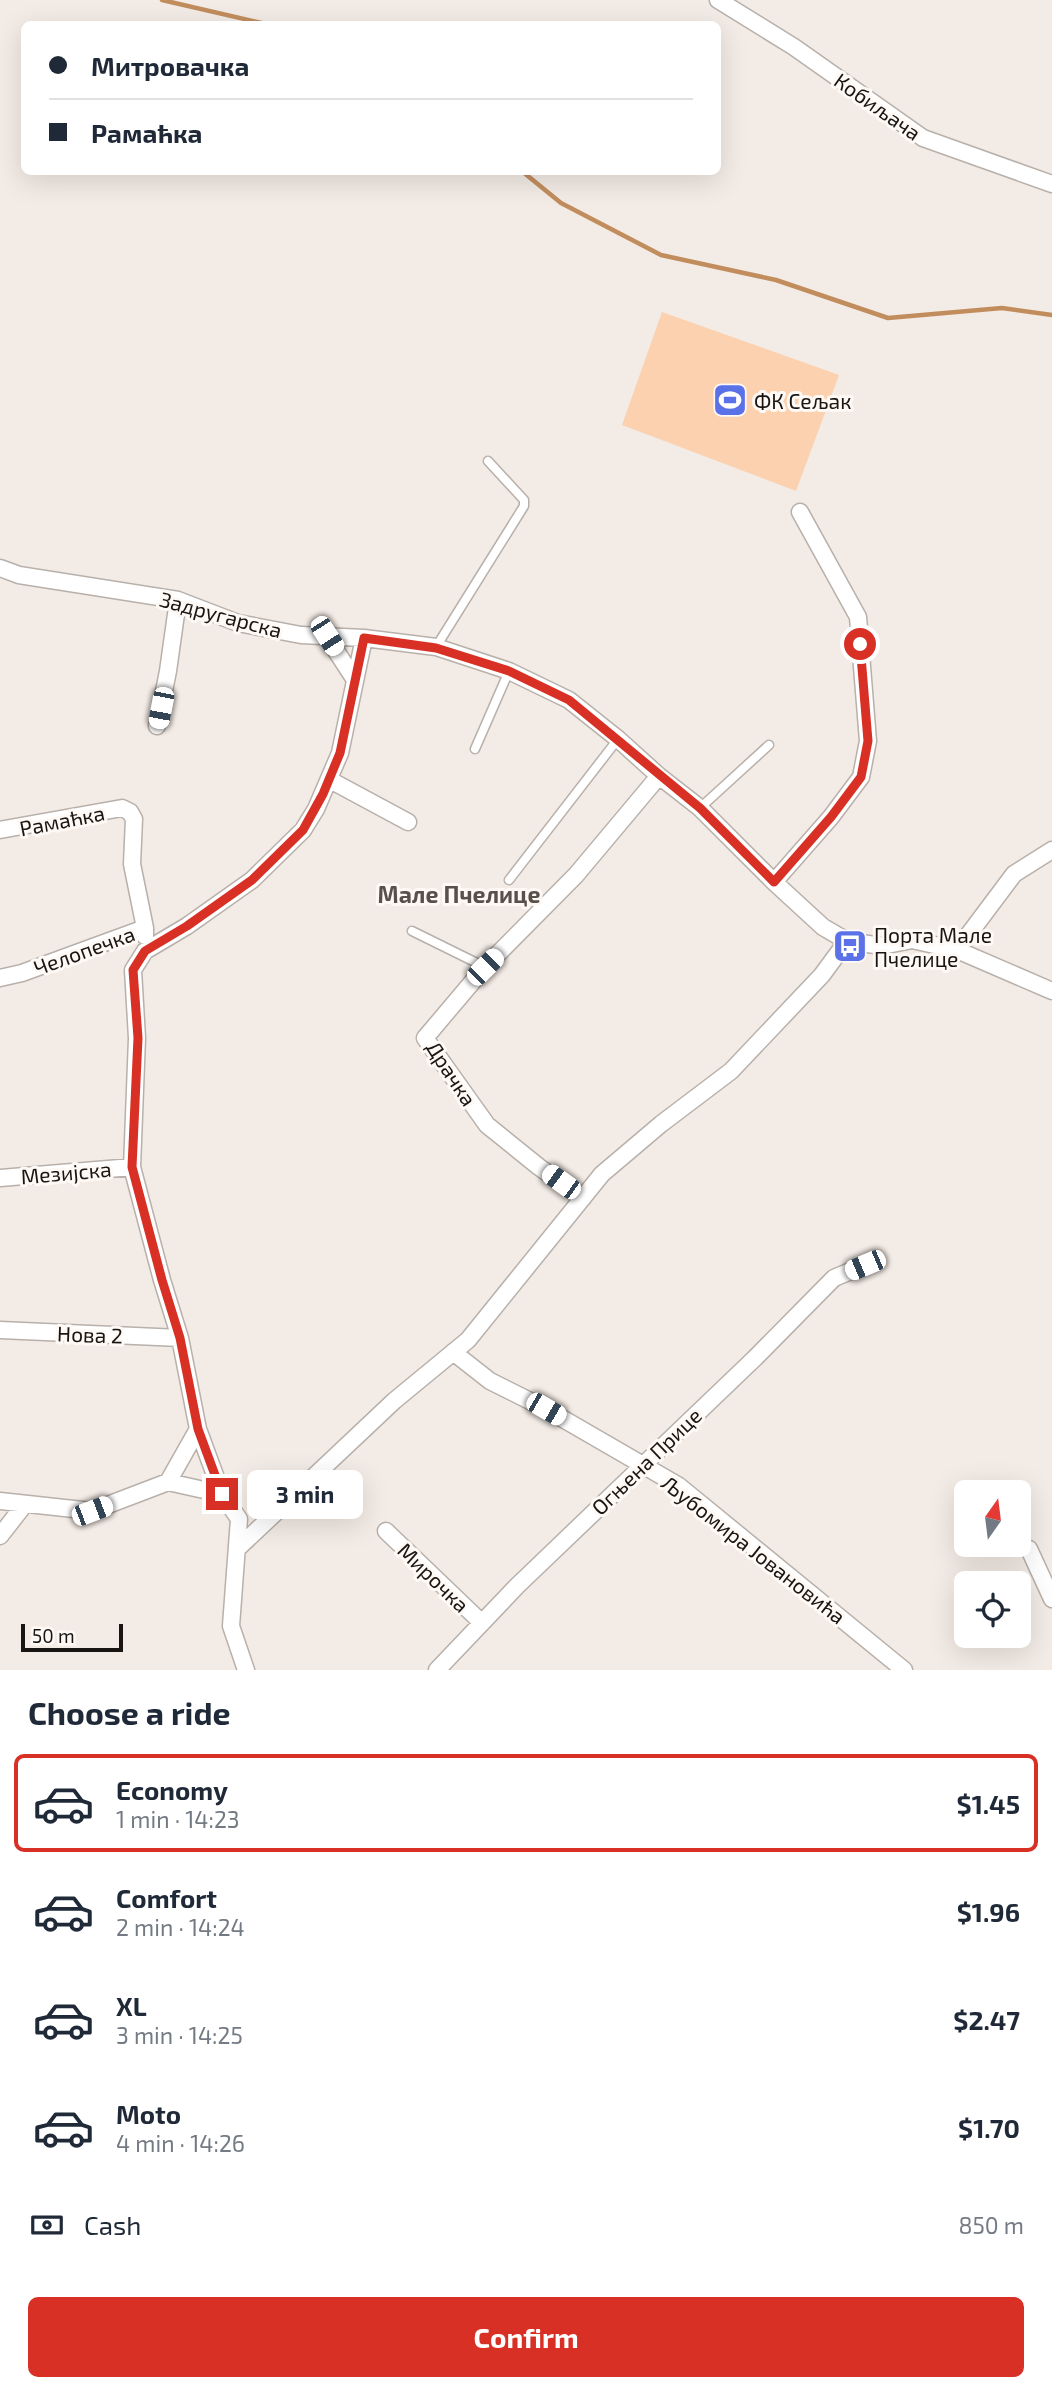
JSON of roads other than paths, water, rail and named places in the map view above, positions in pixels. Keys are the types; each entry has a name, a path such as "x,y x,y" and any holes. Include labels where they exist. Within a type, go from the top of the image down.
{"street":[{"name":"Кобиљача","path":"718,0 794,47 923,138 1052,184"},
{"path":"774,882 831,817 861,777 868,741 858,617 800,512"},
{"name":"Задругарска","path":"0,568 19,575 178,600 238,623 301,635 364,638 436,648 509,671 569,700 618,738 659,776 700,808 823,927 846,941"},
{"path":"157,726 178,600"},
{"path":"327,636 355,680"},
{"path":"247,1670 231,1626 239,1519 222,1494 198,1429 180,1338 132,1167 138,1038 133,970 145,951 187,926 252,880 303,830 330,780 340,753 364,638"},
{"name":"Драчка","path":"583,1198 487,1125 425,1038 485,967 576,875 659,776"},
{"path":"330,780 408,822"},
{"name":"Рамаћка","path":"0,830 122,808 130,812 134,819 132,864 145,928"},
{"path":"957,950 1014,874 1052,850"},
{"name":"Челопечка","path":"0,978 22,973 145,928 145,951"},
{"path":"237,1549 394,1401 468,1340 602,1174 731,1071 822,975 846,941 882,946 912,940 957,950 1052,991"},
{"name":"Мезијска","path":"0,1178 132,1167"},
{"name":"Огњена Прице","path":"438,1670 537,1567 834,1278 865,1265"},
{"name":"Нова 2","path":"0,1331 180,1338"},
{"name":"Љубомира Јовановића","path":"453,1352 490,1381 546,1409 679,1486 904,1670"},
{"path":"168,1482 198,1429"},
{"path":"0,1501 92,1511 168,1482 222,1494"},
{"path":"0,1536 24,1504"},
{"name":"Мирочка","path":"386,1531 482,1623"},
{"path":"1031,1553 1052,1599"}],"lane":[{"path":"436,648 524,506 524,500 488,461"},
{"path":"475,749 509,671"},
{"path":"509,880 618,738"},
{"path":"700,808 769,745"},
{"path":"412,931 485,967"}],"waterway":[{"path":"162,0 253,21"},
{"path":"527,175 561,203 661,255 776,280 888,318 1002,308 1052,315"}],"place":[{"name":"ФК Сељак","path":"730,400"},
{"name":"Порта Мале Пчелице","path":"850,946"}],"district":[{"name":"Мале Пчелице","path":"459,894"}]}
